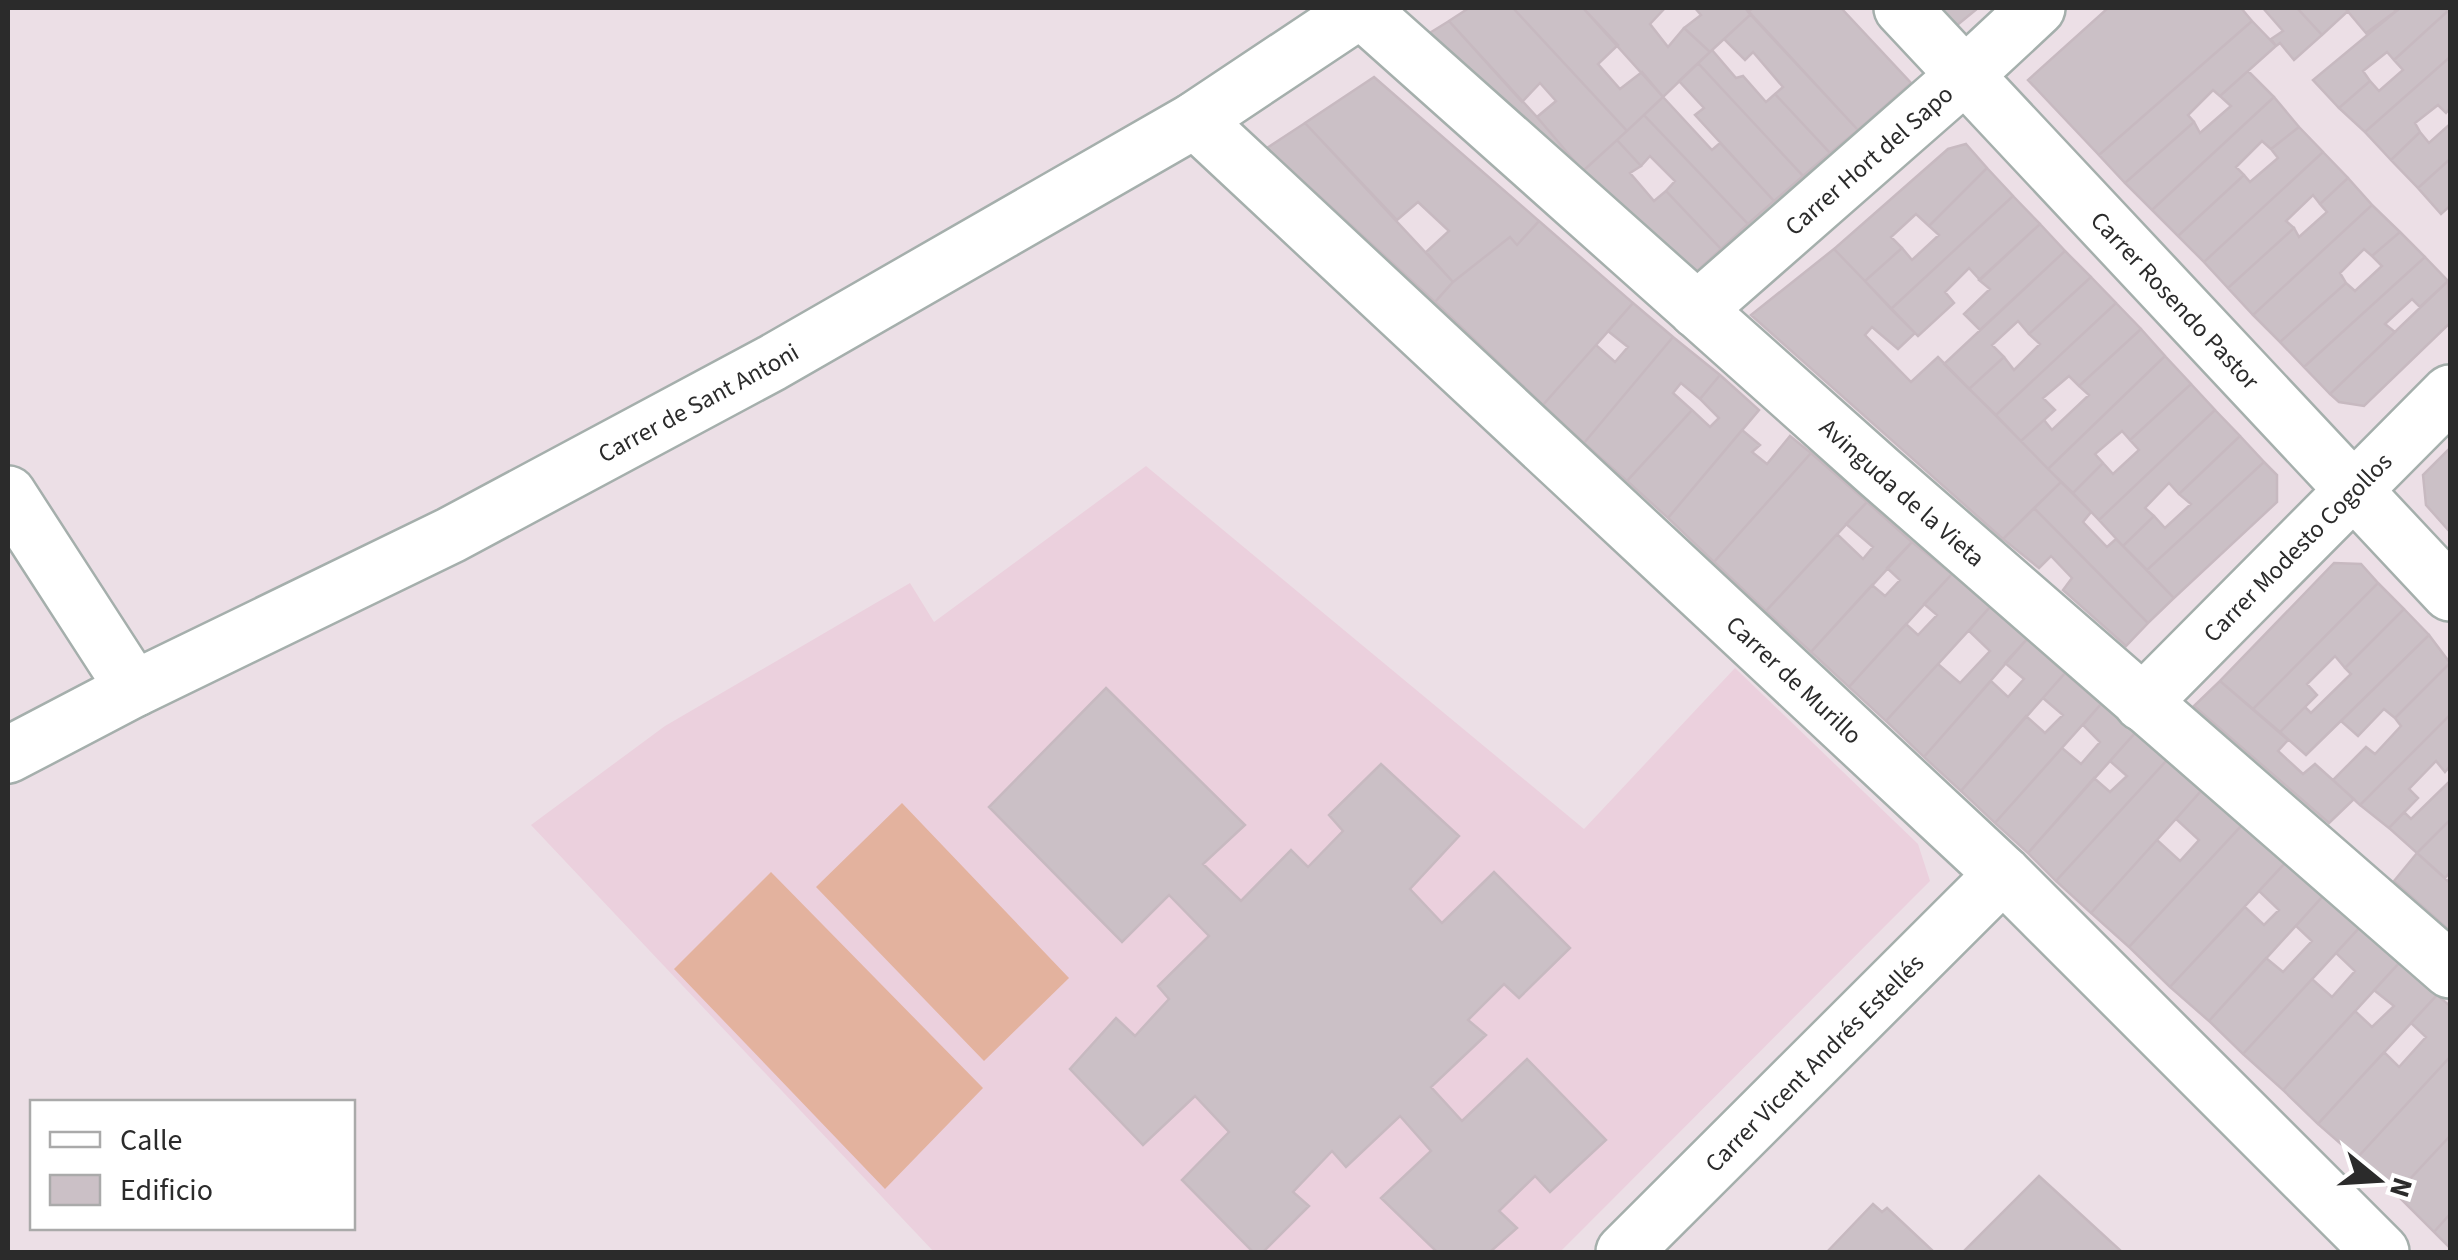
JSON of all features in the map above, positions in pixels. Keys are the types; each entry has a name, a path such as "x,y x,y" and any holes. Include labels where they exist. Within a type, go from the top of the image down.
{"street":[{"name":"Carrer de Sant Antoni","path":"8,754 134,688 485,517 772,363 1195,120 1361,8"},
{"name":"Avinguda de la Vieta","path":"1361,8 1696,310 2450,970"},
{"name":"Carrer Rosendo Pastor","path":"1902,8 2450,592"},
{"name":"Carrer Hort del Sapo","path":"1696,310 2037,8"},
{"name":"Carrer de Murillo","path":"1195,120 2003,874 2366,1248"},
{"name":"Carrer Modesto Cogollos","path":"2142,702 2450,392"},
{"path":"8,494 134,688"},
{"name":"Carrer Vicent Andrés Estellés","path":"1624,1252 2003,874"}],"shaded area":[{"path":"1146,466 1584,829 1735,668 1918,844 1930,881 1560,1252 934,1252 531,825 665,726 910,583 934,622"},
{"path":"902,803 1069,978 984,1061 816,887"},
{"path":"771,872 983,1088 885,1189 674,969"}],"building":[{"path":"1469,8 1513,8 1627,131 1583,171 1537,117 1556,101 1540,83 1522,102 1449,21"},
{"path":"1513,8 1583,8 1618,45 1598,64 1620,89 1642,72 1663,97 1627,131"},
{"path":"1583,8 1665,8 1650,24 1668,47 1684,28 1710,52 1663,97"},
{"path":"1695,8 1745,8 1751,14 1710,52 1684,28 1701,15"},
{"path":"1753,8 1841,8 1911,83 1858,130 1748,12"},
{"path":"1939,8 1978,8 1956,26"},
{"path":"2108,8 2241,8 2252,21 2099,155 2028,80"},
{"path":"2263,8 2297,8 2322,35 2294,60 2280,43 2276,46 2271,39 2283,31"},
{"path":"2297,8 2345,8 2348,11 2322,35"},
{"path":"2345,8 2393,8 2396,11 2366,33"},
{"path":"2400,8 2450,9 2394,60 2387,52 2363,71 2370,81 2339,108 2313,80"},
{"path":"2450,9 2450,57 2365,132 2339,108 2370,81 2379,91 2403,70 2394,60"},
{"path":"1751,14 1858,130 1830,153 1775,94 1783,87 1753,52 1745,60 1724,39"},
{"path":"1449,21 1537,117 1583,171 1425,36"},
{"path":"2252,21 2276,46 2220,96 2213,90 2188,115 2194,122 2125,183 2099,155"},
{"path":"1712,50 1736,78 1743,76 1766,102 1775,94 1830,153 1803,176 1698,63"},
{"path":"2450,57 2450,108 2446,113 2438,105 2415,123 2420,132 2391,160 2365,132"},
{"path":"1698,63 1803,176 1774,201 1695,115 1704,108 1679,81"},
{"path":"2248,71 2274,97 2152,210 2125,183 2194,122 2200,133 2231,106 2220,96"},
{"path":"1374,77 1539,221 1517,245 1510,237 1453,282 1426,252 1449,231 1418,202 1397,220 1305,123"},
{"path":"1663,97 1712,150 1720,143 1774,201 1748,224 1644,115"},
{"path":"2274,97 2299,127 2271,149 2262,141 2236,167 2244,175 2178,236 2152,210"},
{"path":"1644,115 1748,224 1721,249 1666,191 1675,181 1650,156 1641,166 1617,140"},
{"path":"1305,123 1453,282 1435,302 1267,148"},
{"path":"2450,124 2450,159 2418,188 2391,160 2420,132 2429,143"},
{"path":"2299,127 2323,152 2204,262 2178,236 2244,175 2250,182 2278,158 2271,149"},
{"path":"1617,140 1641,166 1630,173 1654,201 1666,191 1721,249 1696,272 1583,171"},
{"path":"1966,144 1987,168 1929,226 1916,214 1891,237 1902,248 1865,281 1834,249 1948,149"},
{"path":"2323,152 2348,178 2320,204 2313,195 2286,221 2294,228 2228,288 2204,262"},
{"path":"2450,159 2450,206 2441,214 2418,188"},
{"path":"1987,168 2013,196 1891,309 1865,281 1902,248 1912,260 1939,235 1929,226"},
{"path":"2348,178 2372,205 2253,315 2228,288 2294,228 2299,237 2327,212 2320,204"},
{"path":"2013,196 2040,224 1980,280 1969,268 1945,292 1954,303 1918,336 1891,309"},
{"path":"2372,205 2400,232 2372,256 2364,249 2340,273 2346,283 2280,342 2253,315"},
{"path":"1539,221 1633,303 1543,405 1435,302 1453,282 1510,237 1517,245"},
{"path":"2040,224 2065,251 1980,330 1964,314 1990,289 1979,280"},
{"path":"2400,232 2425,257 2304,367 2280,342 2346,283 2355,291 2382,266 2372,256"},
{"path":"1834,249 1915,333 1898,349 1872,327 1865,335 1911,382 1938,357 2061,482 2003,539 1751,315"},
{"path":"2065,251 2091,277 2029,334 2018,321 1992,345 2004,357 1969,389 1944,364"},
{"path":"2425,257 2448,281 2420,307 2412,299 2385,324 2395,332 2330,394 2304,367"},
{"path":"2091,277 2116,303 1996,415 1969,389 2004,357 2014,370 2040,344 2029,334"},
{"path":"2448,281 2450,323 2364,406 2339,402 2330,394"},
{"path":"1633,303 1673,337 1584,443 1543,405 1596,345 1615,362 1628,347 1608,331"},
{"path":"2116,303 2141,329 2079,386 2069,376 2043,398 2055,410 2021,441 1996,415"},
{"path":"2141,329 2165,356 2048,469 2021,441 2044,420 2052,430 2089,395 2079,386"},
{"path":"1673,337 1720,375 1700,399 1681,383 1673,393 1692,410 1627,481 1584,443"},
{"path":"2165,356 2191,384 2130,440 2122,431 2095,454 2103,463 2073,493 2048,469"},
{"path":"1720,375 1759,410 1668,518 1627,481 1692,410 1710,427 1719,418 1700,399"},
{"path":"2191,384 2215,410 2099,520 2073,493 2103,463 2113,474 2139,450 2130,440"},
{"path":"2215,410 2240,436 2179,494 2169,483 2145,508 2154,516 2123,546 2099,520"},
{"path":"1742,430 1760,445 1752,452 1767,464 1790,436 1811,453 1714,562 1668,518"},
{"path":"2240,436 2264,462 2147,570 2123,546 2154,516 2165,528 2191,504 2179,494"},
{"path":"2450,448 2450,532 2426,505 2423,475"},
{"path":"1811,453 1867,502 1766,611 1714,562"},
{"path":"2264,462 2277,475 2277,502 2174,598 2147,570"},
{"path":"2061,482 2091,512 2083,522 2107,547 2116,539 2174,598 2148,623 2034,508"},
{"path":"1867,502 1912,542 1811,652 1766,611 1837,534 1863,559 1873,547 1846,524"},
{"path":"2034,508 2148,623 2126,646 2063,590 2072,578 2051,556 2039,568 2003,539"},
{"path":"1912,542 1952,574 1849,687 1811,652 1872,585 1885,596 1900,580 1887,568"},
{"path":"2334,563 2361,564 2378,583 2253,709 2220,681"},
{"path":"1952,574 1990,607 1886,721 1849,687 1906,624 1918,635 1937,615 1924,604"},
{"path":"2378,583 2404,609 2345,668 2335,656 2307,684 2317,695 2280,732 2253,709"},
{"path":"1990,607 2027,639 1924,757 1886,721 1938,664 1960,683 1990,651 1969,631"},
{"path":"2404,609 2429,635 2306,755 2280,732 2305,707 2311,713 2351,674 2345,668"},
{"path":"2429,635 2450,663 2395,718 2384,709 2358,736 2341,721"},
{"path":"2027,639 2065,673 1961,791 1924,757 1991,681 2008,697 2024,679 2005,663"},
{"path":"2450,663 2450,715 2360,805 2333,780 2366,747 2375,754 2401,726 2395,718"},
{"path":"2065,673 2101,704 1995,823 1961,791 2026,716 2045,733 2063,715 2043,698"},
{"path":"2220,681 2288,740 2278,751 2303,774 2315,764 2354,799 2329,823 2194,706"},
{"path":"1106,688 1245,825 1203,864 1241,901 1291,850 1308,867 1343,831 1329,815 1381,764 1459,836 1410,889 1442,923 1494,872 1570,948 1519,998 1504,984 1468,1020 1486,1035 1431,1087 1462,1121 1527,1059 1606,1140 1550,1192 1535,1176 1499,1211 1517,1228 1490,1252 1437,1252 1381,1198 1431,1151 1400,1116 1346,1167 1332,1151 1293,1192 1309,1206 1263,1252 1253,1252 1182,1180 1229,1132 1195,1096 1143,1145 1070,1069 1116,1018 1135,1036 1169,999 1158,986 1209,936 1169,895 1122,942 989,807"},
{"path":"2101,704 2135,733 2028,853 1995,823 2062,748 2081,764 2100,742 2083,725"},
{"path":"2450,715 2450,766 2445,772 2436,761 2409,789 2418,798 2389,828 2360,805"},
{"path":"2135,733 2167,760 2056,881 2028,853 2094,778 2110,792 2127,776 2110,761"},
{"path":"2167,760 2201,791 2091,913 2056,881"},
{"path":"2450,781 2450,820 2417,853 2389,828 2404,812 2411,819"},
{"path":"2201,791 2242,825 2129,947 2091,913 2157,840 2180,861 2199,840 2176,819"},
{"path":"2450,820 2450,872 2445,878 2417,853"},
{"path":"2242,825 2285,863 2170,987 2129,947"},
{"path":"2417,853 2450,883 2450,931 2394,881"},
{"path":"2285,863 2323,896 2209,1021 2170,987 2245,907 2264,925 2279,910 2259,891"},
{"path":"2323,896 2360,927 2243,1054 2209,1021 2266,958 2283,972 2312,941 2296,926"},
{"path":"2360,927 2400,962 2283,1090 2243,1054 2312,979 2332,997 2355,971 2336,953"},
{"path":"2400,962 2437,995 2318,1124 2283,1090 2355,1011 2372,1027 2394,1006 2374,990"},
{"path":"2437,995 2450,1006 2450,1057 2357,1158 2318,1124 2384,1052 2399,1067 2426,1037 2411,1023"},
{"path":"2450,1057 2450,1136 2396,1194 2357,1158"},
{"path":"2450,1136 2450,1214 2434,1232 2396,1194"},
{"path":"2039,1176 2122,1252 1963,1252"},
{"path":"1873,1204 1882,1212 1887,1208 1934,1252 1827,1252"},
{"path":"2450,1214 2450,1248 2434,1232"}]}
